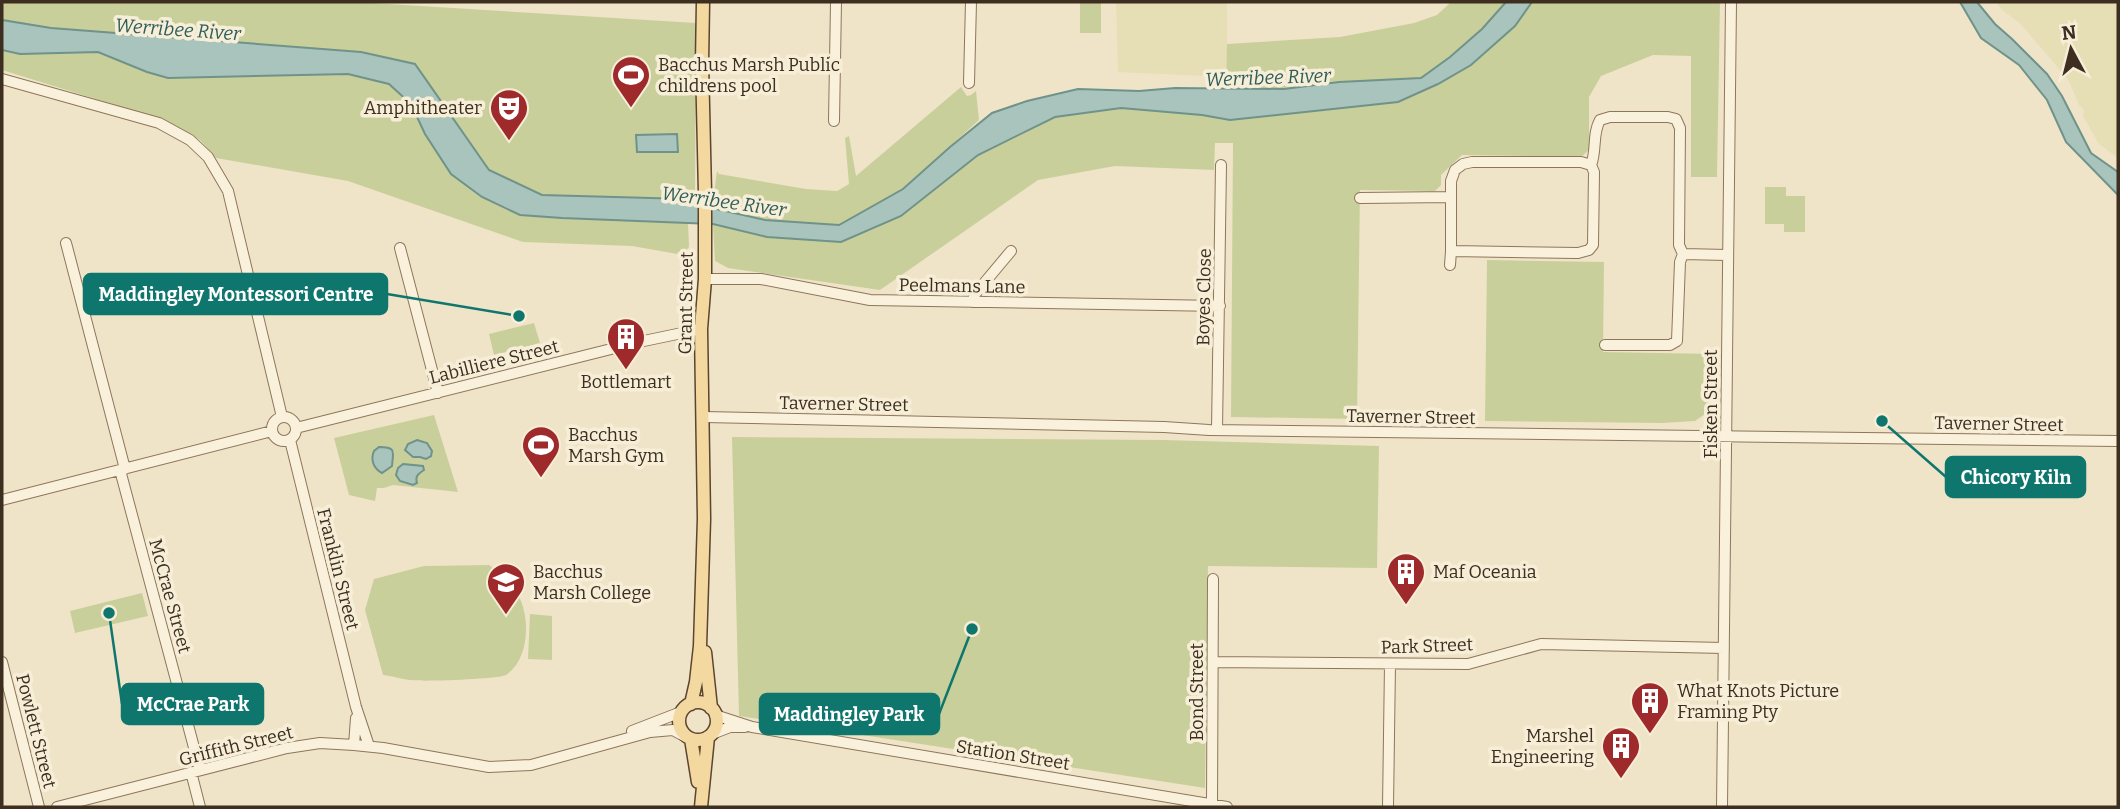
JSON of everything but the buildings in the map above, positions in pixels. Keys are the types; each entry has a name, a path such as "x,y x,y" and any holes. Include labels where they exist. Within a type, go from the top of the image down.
{"main road":[{"name":"Grant Street","path":"686,708 699,653 702,606 704,417 701,329 705,279 703,2"},
{"name":"Grant Street","path":"702,606 713,711"},
{"path":"703,703 713,711 716,724 710,736 700,807 698,777 689,738 679,724 686,708 703,703"},
{"path":"689,738 702,740 710,736"}],"street":[{"path":"834,121 836,2"},
{"path":"969,83 971,2"},
{"name":"Fisken Street","path":"1722,807 1731,2"},
{"path":"2,79 159,123 190,140 208,157 228,191 282,417"},
{"path":"1451,251 1578,253 1588,250 1593,244 1594,172 1591,165 1595,154 1595,130 1600,120 1610,117 1676,119 1680,128 1679,245 1683,254 1680,262 1677,341 1670,345 1605,345"},
{"path":"1450,265 1451,181 1455,170 1463,164 1581,162 1591,165"},
{"name":"Boyes Close","path":"1217,430 1221,165"},
{"path":"1360,198 1450,197"},
{"name":"McCrae Street","path":"66,243 123,469 195,771 201,807"},
{"path":"400,248 438,393"},
{"path":"973,302 975,294 1011,251"},
{"path":"1683,254 1727,255"},
{"name":"Peelmans Lane","path":"705,279 761,279 870,300 1220,306"},
{"name":"Labilliere Street","path":"296,428 701,329"},
{"path":"282,417 292,420 296,428 290,440 281,441 272,431 274,422 282,417"},
{"name":"Taverner Street","path":"704,417 1217,430 2118,441"},
{"path":"2,500 272,431"},
{"name":"Franklin Street","path":"290,440 356,706 369,746"},
{"name":"Bond Street","path":"1212,805 1213,579"},
{"name":"Park Street","path":"1213,662 1468,664 1541,644 1724,648"},
{"name":"Powlett Street","path":"2,662 39,807"},
{"path":"1388,807 1390,664"},
{"name":"Franklin Street","path":"354,745 356,706"},
{"name":"Griffith Street","path":"549,760 686,708"},
{"name":"Station Street","path":"713,711 752,727"},
{"name":"Station Street","path":"710,736 730,727 752,727 1227,807"},
{"name":"Griffith Street","path":"57,807 287,748 320,743 369,746 489,767 517,767 650,732 673,730 689,738"}],"shaded area":[{"path":"1116,2 1227,2 1227,77 1118,72"},
{"path":"1996,2 2118,2 2118,158 2099,144 2083,116 2084,110 2079,105 2069,81 2021,24"}],"green space":[{"path":"2,2 356,2 696,23 695,202 542,195 489,170 415,64 357,52 51,28 2,20"},
{"path":"1080,2 1101,2 1101,33 1080,33"},
{"path":"1451,2 1506,2 1482,29 1421,78 1226,96 1227,44 1340,37 1414,23 1437,15"},
{"path":"1532,2 1720,2 1717,177 1691,177 1691,56 1653,55 1601,76 1589,97 1589,150 1581,157 1462,155 1441,175 1441,185 1435,191 1360,190 1357,419 1231,417 1233,143 1215,143 1214,170 1115,166 1038,180 880,290 728,268 715,261 713,224 767,237 901,216 978,155 1055,117 1121,108 1233,120 1398,102 1471,65 1515,26"},
{"path":"2,50 20,54 98,52 168,78 348,74 390,84 411,104 425,134 451,174 562,218 688,222 689,247 683,255 632,246 523,242 348,181 216,158 200,140 157,118 2,70"},
{"path":"961,87 967,96 976,91 979,120 903,189 839,225 765,220 712,208 717,171 719,174 806,189 837,191 849,184 845,138 849,136 856,176"},
{"path":"1765,187 1786,187 1786,196 1805,196 1805,232 1784,232 1784,224 1765,224"},
{"path":"1487,260 1604,262 1603,352 1714,354 1712,405 1708,412 1695,421 1662,423 1485,421"},
{"path":"534,323 540,343 494,355 489,334"},
{"path":"434,415 458,492 393,485 377,488 375,501 349,495 334,438"},
{"path":"732,437 1163,440 1379,446 1377,568 1208,566 1205,788 739,716"},
{"path":"489,565 511,585 524,610 525,641 519,661 513,669 506,675 460,680 417,681 383,675 365,610 374,579 424,566"},
{"path":"142,593 148,616 75,633 70,611"},
{"path":"530,614 552,616 552,660 528,659"}],"water":[{"path":"1506,2 1532,2 1515,26 1471,65 1398,102 1230,120 1121,108 1055,117 978,155 901,216 841,242 767,237 713,224 520,215 482,197 451,174 425,134 411,104 389,84 348,74 168,78 98,52 20,54 2,50 2,20 51,28 361,52 415,64 489,170 542,195 687,199 712,208 765,220 839,225 903,189 992,113 1027,101 1078,89 1284,89 1339,82 1421,78 1482,29"},
{"path":"1960,2 1977,2 1995,24 2047,74 2062,96 2091,153 2118,172 2118,195 2066,142 2047,100 2019,65 1981,38"},
{"path":"677,134 678,152 637,152 636,135"},
{"path":"417,440 427,443 432,451 431,456 426,459 413,457 405,450 408,444"},
{"path":"379,447 393,451 392,466 382,473 373,461 374,451"},
{"path":"403,464 423,466 424,470 416,479 417,483 413,485 400,481 396,475"}],"place":[{"name":"Bacchus Marsh Public childrens pool","path":"631,109"},
{"name":"Amphitheater","path":"509,142"},
{"name":"Maddingley Montessori Centre","path":"519,316"},
{"name":"Bottlemart","path":"626,371"},
{"name":"Chicory Kiln","path":"1882,421"},
{"name":"Bacchus Marsh Gym","path":"541,479"},
{"name":"Maf Oceania","path":"1406,606"},
{"name":"McCrae Park","path":"109,613"},
{"name":"Bacchus Marsh College","path":"506,616"},
{"name":"Maddingley Park","path":"972,629"},
{"name":"What Knots Picture Framing Pty","path":"1650,735"},
{"name":"Marshel Engineering","path":"1621,780"}],"water label":[{"name":"Werribee River","path":"178,29"},
{"name":"Werribee River","path":"1268,77"},
{"name":"Werribee River","path":"724,201"}]}
